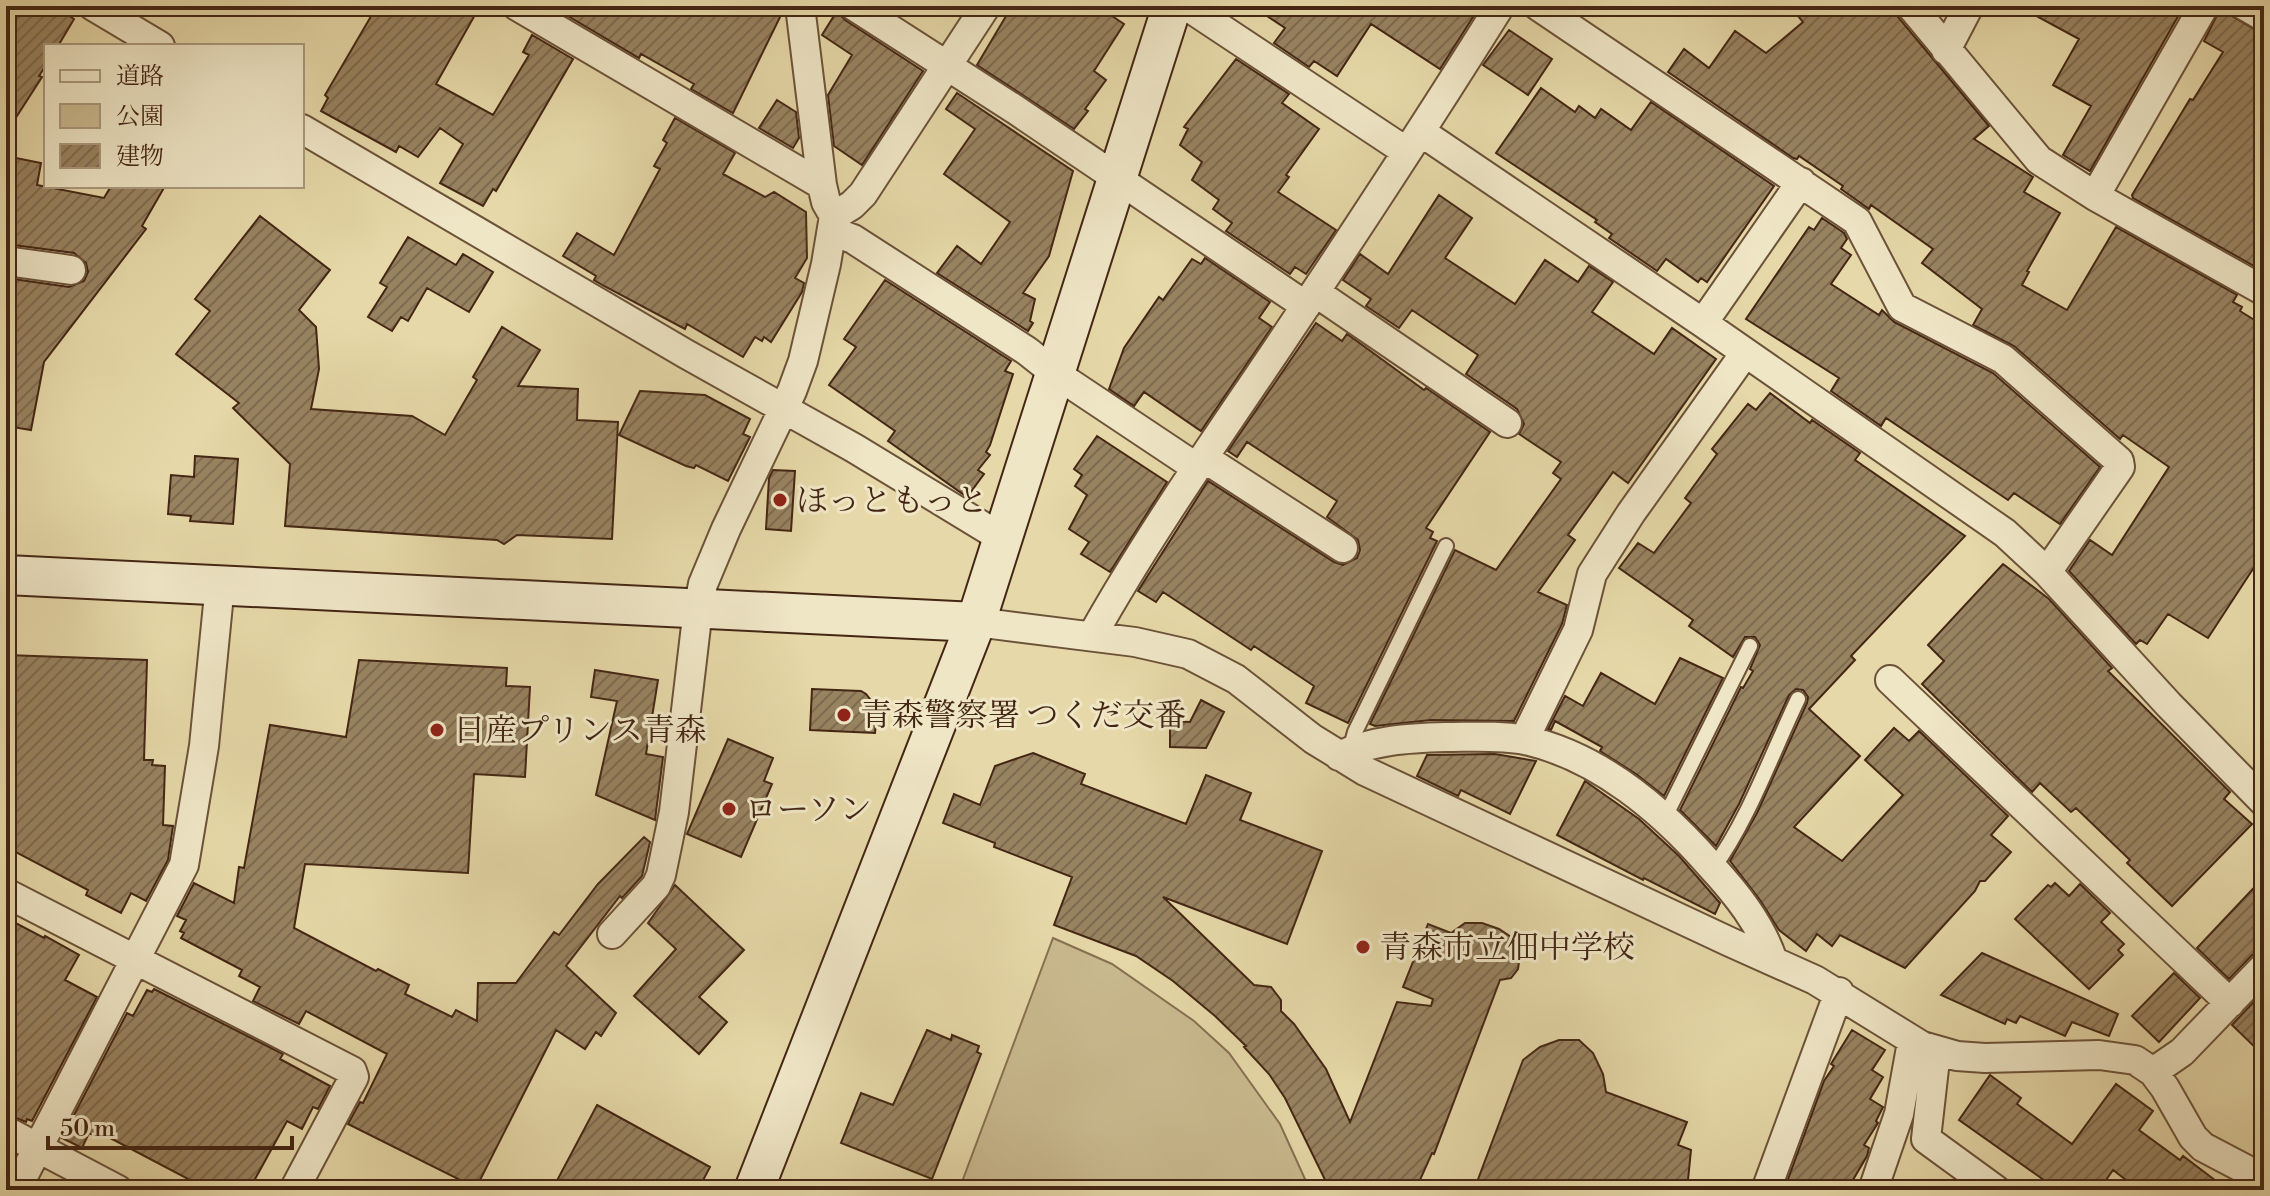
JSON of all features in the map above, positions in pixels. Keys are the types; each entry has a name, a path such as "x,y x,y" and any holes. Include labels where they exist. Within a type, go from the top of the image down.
{"street":[{"path":"93,6 157,44"},
{"path":"517,6 822,185"},
{"path":"612,934 656,886 661,875 674,812 703,584 792,391 807,346 833,223 822,185 800,6"},
{"path":"854,6 948,65 1117,181 1507,423"},
{"path":"833,223 863,194 986,6"},
{"path":"754,1190 976,622 1172,6"},
{"path":"1187,6 1414,142 1703,323 2005,533 2047,572 2169,705 2264,802"},
{"path":"1538,6 1857,221 1902,307 2003,359 2119,461 2120,467 2047,572"},
{"path":"1911,6 2039,160 2095,196 2264,291"},
{"path":"1946,50 1969,6"},
{"path":"2095,196 2204,6"},
{"path":"2245,6 2264,17"},
{"path":"1092,636 1200,463 1414,142 1498,7"},
{"path":"304,130 686,354 854,448 1002,538"},
{"path":"1703,323 1801,182"},
{"path":"833,223 1027,351 1056,374 1343,548"},
{"path":"6,261 71,270"},
{"path":"1524,740 1578,630 1592,574 1631,513 1745,353"},
{"path":"6,575 976,622 1168,648 1211,665 1344,754 1461,817 1839,992 1924,1046 1985,1058 2099,1055 2135,1060 2153,1072 2193,1137 2203,1147 2264,1179"},
{"path":"16,1190 184,865 204,746 220,584"},
{"path":"1890,680 2230,1003"},
{"path":"1344,754 1364,745 1408,738 1524,740 1589,765 1630,791 1664,819 1713,868 1755,922 1767,942 1773,961"},
{"path":"6,893 352,1071 354,1077 294,1190"},
{"path":"2153,1072 2182,1052 2264,967"},
{"path":"1766,1190 1839,992"},
{"path":"1873,1190 1924,1046"},
{"path":"1924,1046 1926,1139"},
{"path":"1895,1130 1926,1139 1996,1190"},
{"path":"6,1131 118,1190"}],"lane":[{"path":"1344,754 1446,546"},
{"path":"1664,819 1750,646"},
{"path":"1713,868 1743,814 1798,699"}],"green space":[{"path":"1053,938 1112,964 1194,1021 1229,1053 1280,1124 1310,1190 959,1190"}],"building":[{"path":"21,6 54,6 74,19 59,44 44,44 44,68 39,76 42,77 6,133 6,30"},
{"path":"377,6 480,6 436,84 493,115 529,55 523,52 532,35 573,59 496,191 493,189 483,206 440,183 463,144 440,128 418,157 399,146 396,152 321,111 328,98 325,95"},
{"path":"551,6 783,6 783,11 733,113 691,89 694,84 641,54 639,58"},
{"path":"1012,6 1097,6 1124,24 1094,71 1106,80 1074,129 977,65"},
{"path":"1252,6 1457,6 1473,17 1440,69 1371,24 1337,76 1314,61 1309,67 1274,43 1285,28"},
{"path":"1790,6 1894,6 1898,17 1989,126 1974,139 2033,177 2024,192 2060,213 2022,285 2067,310 2116,227 2237,295 2233,302 2242,307 2240,311 2264,326 2264,552 2208,638 2168,614 2147,644 2140,640 2136,644 2069,571 2090,540 2112,555 2169,467 2123,435 2120,439 2014,346 1973,325 1982,309 1922,263 1933,249 1871,205 1869,209 1841,189 1843,186 1799,156 1793,158 1668,72 1684,49 1709,68 1735,31 1766,53 1803,22"},
{"path":"2018,6 2184,6 2090,171 2063,155 2091,106 2053,85 2079,39"},
{"path":"2220,9 2264,35 2264,248 2254,266 2132,195 2190,99 2193,100 2223,52 2204,41"},
{"path":"837,11 845,20 923,71 862,165 834,146 828,95 852,55 822,35"},
{"path":"1509,30 1552,59 1528,95 1483,65"},
{"path":"1236,59 1289,94 1282,103 1319,129 1286,175 1289,177 1278,192 1336,230 1306,274 1295,267 1290,274 1226,231 1232,223 1213,209 1219,200 1192,180 1202,162 1180,145 1188,129 1184,127"},
{"path":"1541,88 1575,112 1579,106 1595,118 1601,109 1631,130 1651,102 1774,186 1707,282 1701,278 1698,282 1666,259 1657,271 1609,238 1612,234 1595,222 1597,220 1496,153"},
{"path":"957,93 1073,171 1049,256 1023,293 1035,299 1030,321 1033,323 1028,331 937,273 957,246 981,264 1010,222 944,174 975,129 946,109"},
{"path":"777,100 796,112 799,138 793,148 759,128"},
{"path":"675,118 735,153 723,174 765,197 774,192 806,212 807,258 795,278 804,283 802,292 771,342 764,337 762,341 755,337 743,357 687,324 685,329 604,286 594,280 596,276 563,256 577,233 614,255 660,169 654,166 667,143 663,140"},
{"path":"6,156 41,163 37,185 44,188 104,198 110,188 164,188 142,226 146,229 44,362 31,430 6,426 6,278 69,287 84,281 88,272 86,263 74,253 6,244"},
{"path":"1439,195 1472,218 1445,258 1515,304 1545,260 1578,282 1589,266 1613,282 1592,312 1654,354 1672,328 1716,359 1628,483 1613,472 1568,535 1575,540 1538,592 1567,605 1562,624 1514,721 1431,720 1375,726 1370,724 1455,550 1496,570 1561,479 1553,473 1561,462 1519,434 1524,424 1517,409 1466,374 1478,355 1412,310 1399,328 1366,306 1371,299 1343,280 1360,254 1388,274"},
{"path":"260,216 330,270 299,310 316,327 319,369 311,409 412,416 445,435 477,380 473,377 502,327 540,350 518,386 578,389 577,420 618,422 612,539 517,535 504,544 497,540 285,526 290,464 233,408 239,403 176,354 210,311 195,299"},
{"path":"1822,218 1844,233 1847,239 1841,248 1851,255 1831,284 1879,315 1882,310 1894,322 1993,373 2100,467 2060,524 2014,493 2008,500 1886,418 1881,426 1831,391 1839,378 1746,319 1809,227 1814,230"},
{"path":"408,237 456,265 463,254 493,272 469,312 427,288 408,321 401,317 392,331 368,317 387,287 380,283"},
{"path":"1205,258 1270,302 1259,318 1272,327 1201,431 1144,392 1134,406 1109,389 1124,348 1159,297 1163,300 1192,259 1201,264"},
{"path":"885,280 1011,361 1005,371 1013,374 986,452 990,455 978,470 984,474 967,497 888,441 895,431 829,385 856,347 844,339"},
{"path":"1316,323 1342,341 1347,334 1424,390 1426,388 1490,432 1426,528 1433,532 1430,538 1437,541 1348,723 1306,703 1314,686 1254,646 1251,650 1163,592 1156,602 1138,591 1208,481 1334,562 1343,565 1357,558 1360,550 1358,540 1327,517 1337,501 1247,442 1237,457 1228,451"},
{"path":"640,391 705,395 750,419 743,434 750,437 728,481 696,465 694,468 686,466 619,435"},
{"path":"1770,393 1810,423 1812,420 1860,453 1855,460 1965,536 1851,656 1855,660 1809,709 1860,756 1794,827 1842,861 1903,795 1865,760 1894,728 1909,741 1919,731 2008,816 1991,835 2011,852 1985,881 1980,881 1975,891 1905,968 1840,935 1832,946 1817,934 1806,951 1779,930 1730,861 1757,813 1807,703 1808,697 1803,690 1796,689 1789,695 1739,804 1716,846 1680,810 1741,687 1753,671 1750,669 1760,645 1755,637 1745,637 1733,657 1689,626 1693,620 1619,568 1638,543 1654,553 1691,503 1685,498 1717,454 1712,449 1748,404 1756,410"},
{"path":"1097,436 1167,482 1110,572 1081,554 1089,542 1069,529 1087,495 1075,486 1082,475 1074,469"},
{"path":"195,456 238,459 233,524 190,521 191,516 168,514 171,475 194,477"},
{"name":"ほっともっと","path":"773,470 795,471 791,531 766,529 769,478"},
{"path":"2003,564 2049,599 2112,668 2108,671 2230,792 2224,799 2252,824 2172,906 2076,808 2071,812 2040,783 2032,792 1922,684 1944,661 1928,645"},
{"path":"6,655 147,660 144,760 153,760 152,765 165,766 163,825 173,826 168,860 146,901 131,893 121,913 86,895 88,890 6,847"},
{"path":"1680,658 1723,678 1664,796 1600,751 1602,747 1555,721 1551,730 1548,729 1565,696 1583,706 1601,673 1655,704"},
{"path":"359,660 507,668 506,686 530,687 525,777 474,774 468,873 305,864 294,928 409,985 405,994 452,1017 456,1010 477,1021 478,983 516,983 554,932 559,935 598,884 644,837 650,842 642,876 622,898 620,896 566,966 616,1013 601,1036 596,1032 585,1049 556,1030 476,1188 348,1124 360,1102 363,1103 387,1054 306,1011 299,1024 253,1001 260,987 239,976 242,970 181,938 184,933 180,931 186,920 177,916 194,883 234,903 239,867 244,868 270,725 346,737"},
{"path":"595,670 658,680 646,754 663,757 655,820 596,795 617,701 591,697"},
{"name":"青森警察署 つくだ交番","path":"812,689 861,691 866,694 877,708 875,733 810,730"},
{"path":"1201,700 1224,712 1206,748 1170,747 1170,721 1190,722"},
{"name":"ローソン","path":"728,739 773,758 764,781 772,784 741,857 687,834"},
{"path":"1033,753 1085,774 1081,784 1186,824 1206,775 1251,793 1240,820 1322,851 1287,944 1163,897 1254,985 1271,987 1281,1000 1281,1011 1326,1069 1350,1122 1397,1002 1431,1006 1433,999 1403,987 1428,924 1451,933 1465,923 1482,923 1511,937 1520,955 1518,969 1511,978 1500,980 1434,1154 1420,1180 1387,1190 1330,1190 1285,1098 1246,1046 1215,1016 1173,981 1136,956 1054,925 1072,877 994,847 995,843 943,823 954,794 980,805 995,766"},
{"path":"1495,754 1536,761 1510,814 1461,790 1458,796 1417,776 1427,755"},
{"path":"1585,781 1639,819 1679,856 1720,903 1715,914 1557,835"},
{"path":"2264,877 2264,950 2252,955 2229,979 2197,948"},
{"path":"2055,883 2069,896 2080,884 2110,913 2101,922 2124,944 2118,950 2123,955 2089,989 2015,919 2048,885 2051,887"},
{"path":"675,885 744,950 699,997 727,1022 699,1054 634,996 676,949 648,923"},
{"path":"6,918 79,955 65,980 97,997 32,1121 27,1119 26,1122 6,1114"},
{"path":"1982,953 2118,1014 2109,1036 2072,1022 2065,1036 2020,1016 2016,1023 2007,1019 2005,1024 1941,995"},
{"path":"2174,973 2200,998 2159,1042 2132,1016"},
{"path":"154,989 283,1054 280,1059 330,1086 318,1109 313,1107 302,1129 287,1121 249,1190 209,1190 95,1130 93,1135 89,1133 82,1148 62,1138 127,1013 133,1016 147,990 152,992"},
{"path":"2264,991 2264,1056 2232,1025"},
{"path":"927,1030 951,1040 952,1035 979,1046 977,1052 981,1054 932,1179 841,1143 861,1093 893,1105"},
{"path":"1852,1030 1885,1050 1872,1070 1883,1077 1870,1099 1883,1107 1876,1121 1878,1123 1864,1145 1869,1148 1867,1156 1847,1190 1784,1190 1824,1081 1834,1066 1831,1064"},
{"path":"1559,1040 1579,1040 1593,1053 1603,1074 1606,1092 1687,1122 1678,1145 1691,1150 1687,1190 1474,1190 1523,1060 1540,1047"},
{"path":"1990,1075 2021,1098 2017,1104 2072,1144 2116,1084 2153,1111 2139,1130 2180,1160 2183,1156 2228,1190 2139,1190 2113,1170 2099,1190 2058,1190 1959,1120"},
{"path":"597,1105 710,1167 698,1190 552,1190"}],"place":[{"name":"ほっともっと","path":"780,500"},
{"name":"青森警察署 つくだ交番","path":"844,715"},
{"name":"日産プリンス青森","path":"437,730"},
{"name":"ローソン","path":"729,809"},
{"name":"青森市立佃中学校","path":"1363,947"}]}
